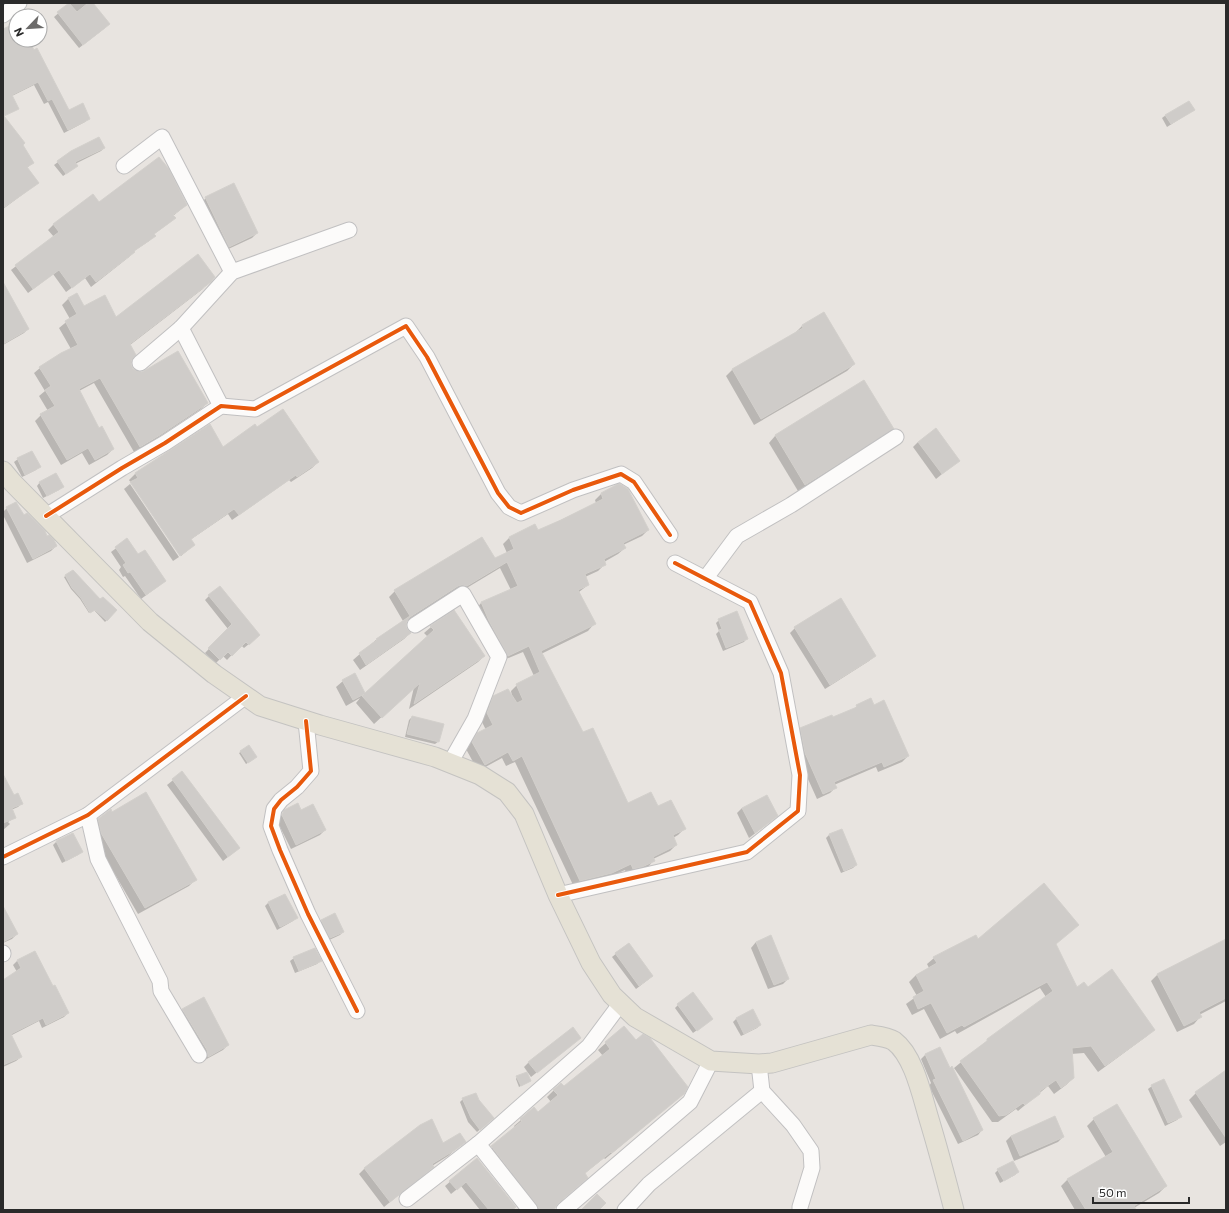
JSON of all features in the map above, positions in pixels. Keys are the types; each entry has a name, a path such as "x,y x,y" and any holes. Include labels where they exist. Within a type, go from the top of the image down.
{"main road":[{"path":"3,471 150,622 214,674 260,706 306,721 435,757 480,775 507,792 524,814 558,895 590,963 612,995 636,1017 711,1061 759,1064 772,1063 871,1035 881,1036 893,1041 908,1059 919,1086 943,1164 954,1210"}],"street":[{"path":"3,15 19,3"},
{"path":"124,166 162,137 232,272"},
{"path":"140,363 181,328 232,272 349,230"},
{"path":"46,516 165,443 221,406 255,408 406,326 427,357 498,493 509,506 521,514 573,490 621,474 634,482 670,535"},
{"path":"181,328 221,406"},
{"path":"705,579 737,536 791,506 896,437"},
{"path":"558,895 747,852 798,811 800,775 781,673 750,602 675,563"},
{"path":"415,625 463,594 499,657 475,719 450,763"},
{"path":"3,857 88,815 246,696"},
{"path":"306,721 311,770 274,809 271,826 308,914 357,1011"},
{"path":"88,815 98,859 160,981 161,990 199,1055"},
{"path":"407,1199 478,1144 589,1046 621,1003"},
{"path":"564,1210 690,1102 711,1061"},
{"path":"759,1064 762,1091 793,1125 811,1151 812,1168 800,1210"},
{"path":"625,1210 649,1184 762,1091"},
{"path":"478,1144 530,1210"}],"building":[{"path":"69,3 77,12 88,3 93,3 110,24 83,45 57,12"},
{"path":"8,27 8,48 33,48 34,50 37,48 69,110 83,103 90,119 68,130 52,99 48,101 38,82 12,95 19,109 4,116 25,143 23,145 34,163 27,167 39,183 3,208 3,29"},
{"path":"1189,101 1195,110 1171,124 1165,115"},
{"path":"99,137 105,148 75,162 78,166 66,174 57,161 71,151"},
{"path":"159,157 169,169 187,205 173,215 176,218 154,234 156,236 134,251 135,252 96,282 90,274 72,288 59,270 33,289 15,265 59,232 53,224 93,194 99,202"},
{"path":"234,183 258,233 229,247 205,197"},
{"path":"198,254 215,277 211,282 130,344 136,355 131,364 133,369 142,372 178,351 208,403 140,447 100,378 79,389 99,428 102,426 114,449 95,460 88,448 67,460 40,414 55,406 45,390 51,386 39,367 61,353 78,345 65,321 77,314 68,298 77,293 84,306 105,295 116,317"},
{"path":"3,282 29,329 3,344"},
{"path":"824,312 855,364 761,419 732,369 803,328 802,325"},
{"path":"864,380 894,429 805,485 775,435"},
{"path":"283,409 319,462 297,477 296,475 239,515 234,509 191,539 195,545 180,556 130,482 138,478 135,473 210,424 223,447 255,424 257,427"},
{"path":"936,428 960,461 942,474 918,442"},
{"path":"32,451 41,467 25,475 17,458"},
{"path":"56,473 64,487 47,496 39,482"},
{"path":"618,484 628,489 649,530 623,543 626,548 604,559 606,565 585,574 589,585 578,590 596,624 541,651 583,732 593,728 628,803 651,792 658,806 671,800 686,829 673,835 677,845 653,857 655,861 633,869 631,864 612,873 580,881 522,756 513,761 508,752 485,765 472,742 477,733 493,725 487,713 493,696 508,689 517,703 523,700 516,684 540,672 529,646 508,656 489,621 481,602 518,586 507,562 467,586 458,586 410,617 406,626 411,633 366,665 359,653 377,640 376,639 410,616 394,590 482,537 495,558 514,549 509,537 535,524 538,530 561,520 603,499 601,493"},
{"path":"16,502 24,515 27,513 45,531 47,536 49,535 54,540 57,546 33,559 6,507"},
{"path":"127,538 138,554 145,550 166,581 146,595 130,572 128,573 123,565 126,563 115,547"},
{"path":"73,570 100,599 103,597 117,610 107,621 95,610 90,613 81,598 72,588 65,575"},
{"path":"220,586 260,635 249,645 246,642 232,656 228,652 220,660 208,648 232,624 208,595"},
{"path":"841,598 876,656 830,685 794,627"},
{"path":"454,610 485,656 414,704 420,683 382,718 362,696 364,694 353,700 342,680 355,673 365,693 434,630 430,626"},
{"path":"737,611 748,639 726,648 719,630 722,629 718,619"},
{"path":"871,698 874,705 884,700 909,756 884,767 882,762 834,782 837,788 823,794 805,753 800,728 857,707 856,705"},
{"path":"412,716 444,724 439,742 407,734"},
{"path":"249,745 257,757 248,763 240,751"},
{"path":"182,771 240,848 228,857 172,779"},
{"path":"3,774 14,795 18,793 23,804 12,808 16,818 3,823"},
{"path":"146,792 197,880 145,908 101,833 98,819 111,809 112,812"},
{"path":"767,795 778,816 755,833 742,808"},
{"path":"298,803 301,810 313,804 326,830 296,845 282,815 284,810"},
{"path":"842,829 857,865 844,871 829,834"},
{"path":"73,833 83,852 66,861 56,841"},
{"path":"1044,883 1079,925 1056,944 1077,987 1084,982 1088,987 1112,969 1155,1030 1105,1066 1091,1046 1072,1048 1074,1078 1061,1088 1056,1080 1040,1091 1040,1094 1025,1105 1023,1103 1006,1115 999,1116 960,1061 987,1041 987,1039 1053,991 1047,982 964,1027 962,1025 947,1033 931,1003 918,1009 913,997 924,991 916,975 937,963 933,957 976,935 978,939"},
{"path":"285,894 298,918 280,927 268,902"},
{"path":"3,906 18,934 3,942"},
{"path":"335,913 344,932 330,938 321,920"},
{"path":"771,935 789,979 774,985 756,942"},
{"path":"1226,939 1226,998 1199,1012 1202,1017 1184,1026 1157,974"},
{"path":"629,943 653,976 639,986 615,953"},
{"path":"315,948 322,961 299,971 293,957"},
{"path":"35,951 69,1013 46,1025 43,1018 11,1034 22,1057 3,1065 3,980 21,968 17,960"},
{"path":"693,992 713,1019 697,1031 677,1004"},
{"path":"204,997 229,1045 208,1057 207,1050 182,1009"},
{"path":"753,1009 761,1025 744,1034 736,1018"},
{"path":"624,1026 636,1040 643,1034 650,1038 688,1087 684,1094 612,1153 611,1152 585,1173 588,1178 558,1203 555,1208 552,1210 540,1210 491,1146 522,1121 520,1119 534,1107 538,1112 558,1095 553,1090 561,1083 564,1086 610,1049 605,1042"},
{"path":"573,1027 581,1038 537,1073 528,1062"},
{"path":"940,1047 950,1068 952,1066 983,1130 963,1141 933,1080 936,1079 925,1054"},
{"path":"1226,1070 1226,1138 1195,1092"},
{"path":"527,1072 531,1081 521,1086 516,1076"},
{"path":"1164,1079 1182,1117 1168,1123 1151,1085"},
{"path":"476,1093 479,1100 494,1118 480,1130 471,1118 462,1098"},
{"path":"1117,1104 1167,1186 1134,1206 1136,1210 1086,1210 1067,1179 1113,1152 1093,1118"},
{"path":"1055,1116 1064,1137 1020,1156 1011,1136"},
{"path":"432,1119 443,1143 460,1133 466,1142 432,1164 434,1167 390,1202 364,1168 420,1125"},
{"path":"477,1158 516,1207 512,1210 489,1210 466,1182 457,1190 449,1181"},
{"path":"1013,1161 1019,1172 1004,1181 997,1169"},
{"path":"597,1194 606,1203 599,1210 581,1210"}],"cycle path":[{"path":"46,516 165,443 221,406 255,409 406,326 427,357 498,493 509,507 521,513 573,490 621,474 634,482 670,535"},
{"path":"558,895 747,852 798,811 800,775 781,673 750,602 675,563"},
{"path":"3,857 88,815 246,696"},
{"path":"306,721 311,771 297,787 281,800 274,809 271,826 308,914 357,1011"}]}
